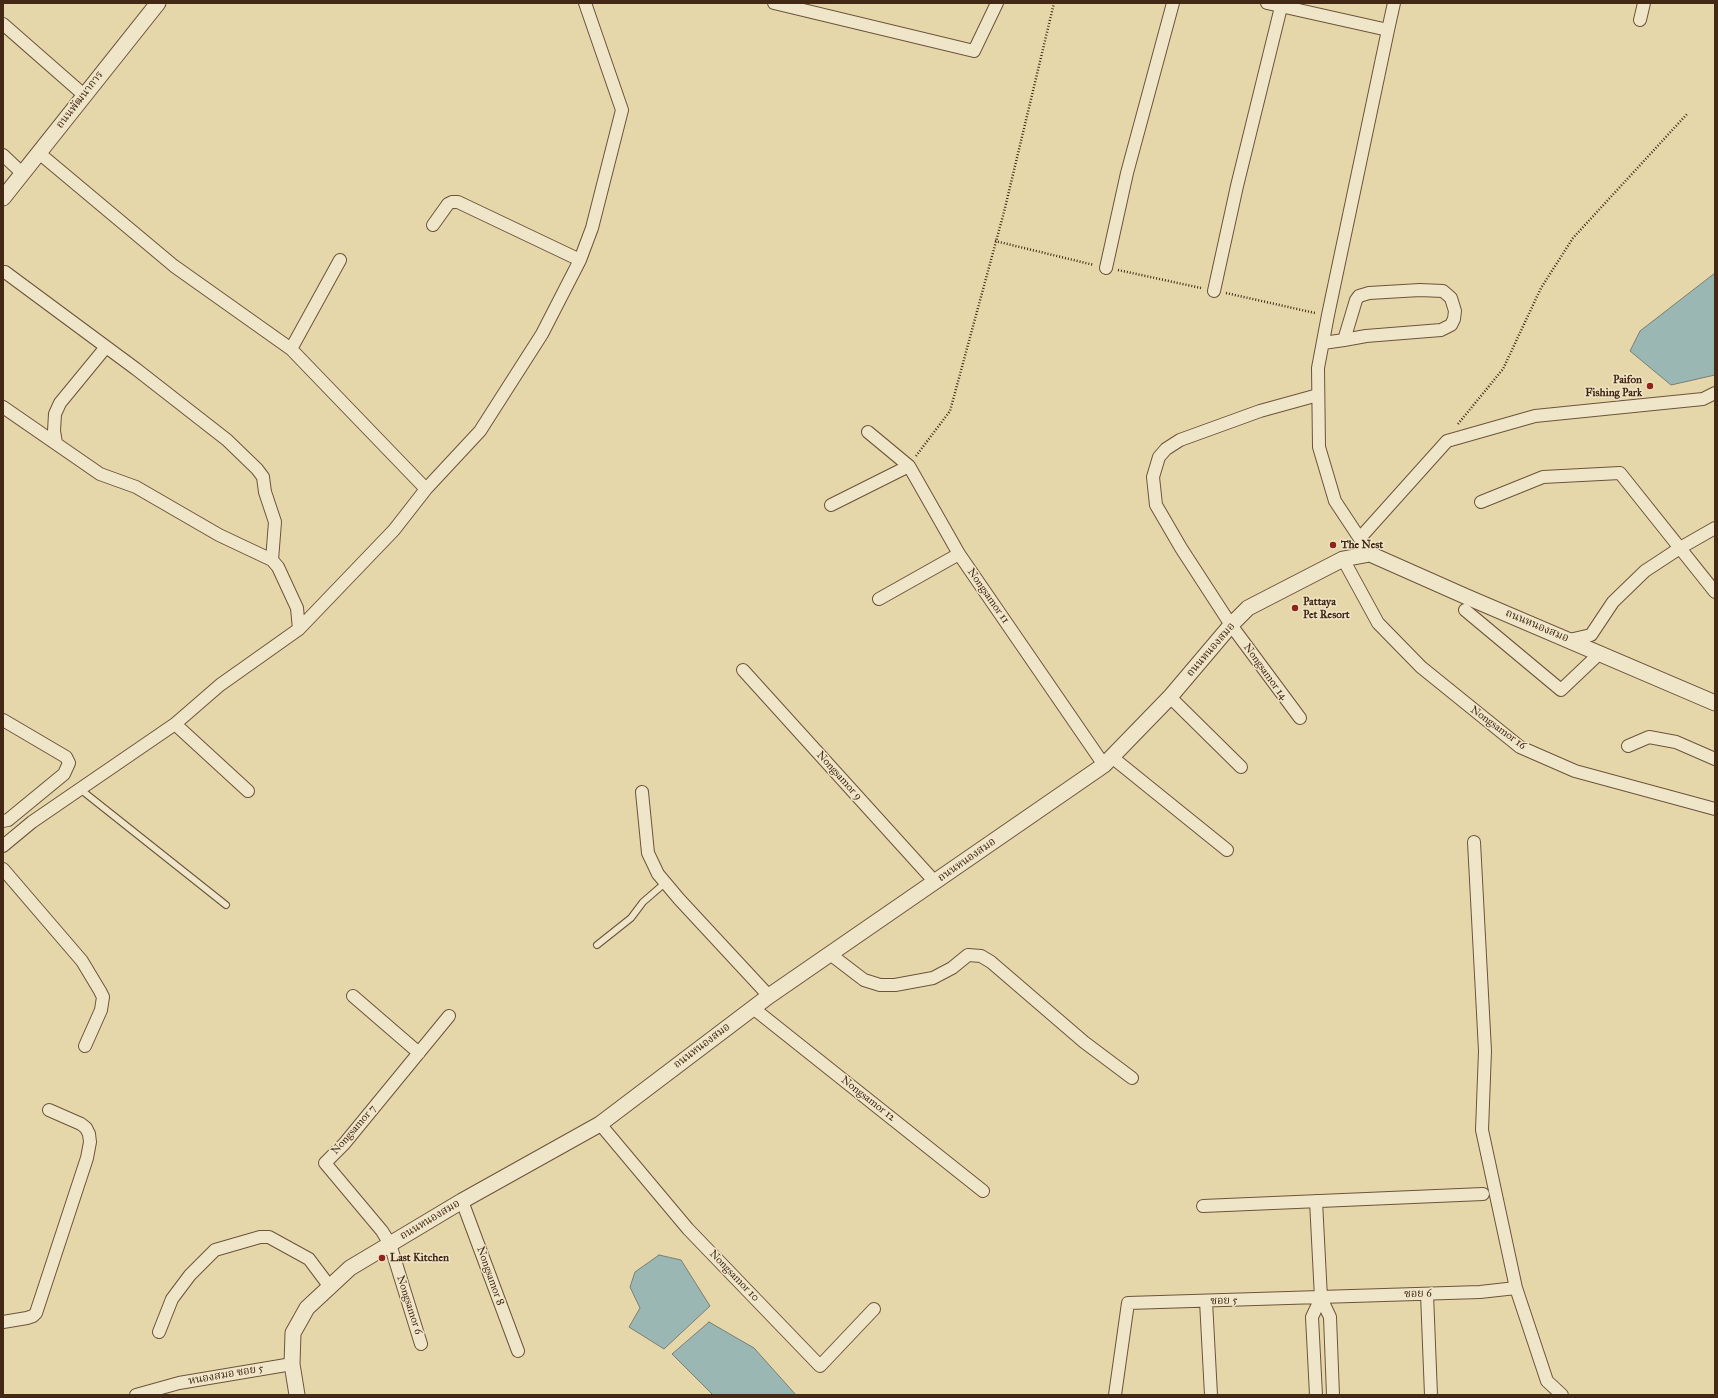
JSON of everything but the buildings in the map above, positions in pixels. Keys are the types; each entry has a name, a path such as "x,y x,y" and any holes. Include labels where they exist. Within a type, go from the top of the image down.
{"street":[{"name":"ถนนพัฒนาการ","path":"3,198 158,3"},
{"path":"3,846 32,822 175,724 220,685 299,629 394,530 426,489 480,431 542,334 580,260 592,228 622,110 585,3"},
{"path":"774,3 974,51 997,3"},
{"path":"1106,268 1127,173 1173,3"},
{"path":"1267,3 1282,5 1388,30"},
{"path":"1370,554 1335,501 1319,447 1318,368 1394,3"},
{"path":"1640,20 1644,3"},
{"path":"1214,291 1282,5"},
{"path":"3,24 84,95"},
{"path":"39,153 174,266 291,349 426,489"},
{"path":"3,154 22,173"},
{"path":"433,225 448,204 458,202 580,260"},
{"path":"291,349 340,260"},
{"path":"5,272 227,440 258,469 263,477 265,492 275,522 272,560"},
{"path":"1323,342 1344,340 1441,330 1451,325 1454,319 1455,311 1451,298 1443,291 1420,290 1369,293 1358,296 1344,340"},
{"path":"56,443 54,414 60,403 106,347"},
{"path":"1360,538 1447,441 1535,416 1703,399 1715,393"},
{"name":"Nongsamor 14","path":"1300,718 1231,625 1181,548 1156,505 1153,478 1159,457 1166,449 1180,440 1260,411 1318,395"},
{"path":"3,407 100,474 136,487 219,535 272,560 278,567 297,608 299,629"},
{"name":"Nongsamor 11","path":"868,432 909,466 959,554 1108,761 1227,850"},
{"path":"831,505 909,466"},
{"path":"1481,502 1543,477 1620,473 1715,592"},
{"path":"1569,640 1591,635 1613,602 1645,571 1680,548 1715,528"},
{"path":"879,599 959,554"},
{"name":"ถนนหนองสมอ","path":"297,1395 292,1364 293,1333 307,1308 350,1268 462,1201 600,1124 769,996 1108,761 1170,697 1231,625 1248,608 1342,559 1370,554 1715,703"},
{"name":"Nongsamor 16","path":"1342,559 1378,623 1421,667 1520,747 1575,771 1715,809"},
{"path":"1465,610 1562,690 1600,654"},
{"name":"Nongsamor 9","path":"743,670 935,882"},
{"path":"1170,697 1241,767"},
{"path":"3,720 66,757 69,763 64,774 8,820 3,821"},
{"path":"175,724 248,790"},
{"path":"1628,746 1649,737 1676,742 1715,759"},
{"path":"642,792 648,854 658,874 769,996"},
{"path":"1474,842 1485,1050 1482,1130 1516,1288 1547,1381 1562,1395"},
{"path":"3,869 82,961 103,997 101,1010 85,1046"},
{"path":"830,954 864,980 880,985 895,985 933,978 952,968 968,956 981,956 991,962 1084,1042 1132,1078"},
{"path":"353,996 419,1053"},
{"name":"Nongsamor 12","path":"753,1008 983,1191"},
{"name":"Nongsamor 7","path":"390,1244 382,1231 325,1163 344,1144 449,1016"},
{"path":"3,1322 27,1318 36,1313 87,1158 90,1142 89,1134 86,1128 81,1124 49,1110"},
{"name":"Nongsamor 10","path":"600,1124 688,1229 820,1366 874,1309"},
{"path":"1203,1206 1483,1194"},
{"name":"Nongsamor 8","path":"462,1201 518,1351"},
{"path":"1316,1201 1321,1298 1330,1317 1333,1395"},
{"path":"159,1332 172,1299 190,1274 216,1250 260,1237 269,1237 309,1259 330,1287"},
{"name":"Nongsamor 6","path":"390,1244 422,1344"},
{"name":"ซอย 6","path":"1321,1298 1480,1292 1516,1288"},
{"path":"1426,1294 1431,1395"},
{"path":"1316,1395 1312,1317 1321,1298"},
{"name":"ซอย 5","path":"1115,1395 1128,1303 1321,1298"},
{"path":"1206,1301 1211,1395"},
{"name":"หนองสมอ ซอย 5","path":"136,1395 179,1384 292,1364"}],"lane":[{"path":"80,789 226,905"},
{"path":"597,945 631,918 643,902 665,883"}],"path":[{"path":"909,466 950,411 1004,212 1054,3"},
{"path":"1447,441 1454,428 1503,369 1541,288 1573,238 1688,113"},
{"path":"995,241 1106,268 1328,315"}],"water":[{"path":"1715,273 1715,375 1671,385 1630,351 1640,331"},
{"path":"659,1255 681,1260 710,1306 664,1349 629,1327 640,1308 630,1287 635,1272"},
{"path":"709,1322 754,1348 796,1395 713,1395 672,1354"}],"place":[{"name":"Paifon Fishing Park","path":"1650,386"},
{"name":"The Nest","path":"1333,545"},
{"name":"Pattaya Pet Resort","path":"1295,608"},
{"name":"Last Kitchen","path":"382,1258"}]}
